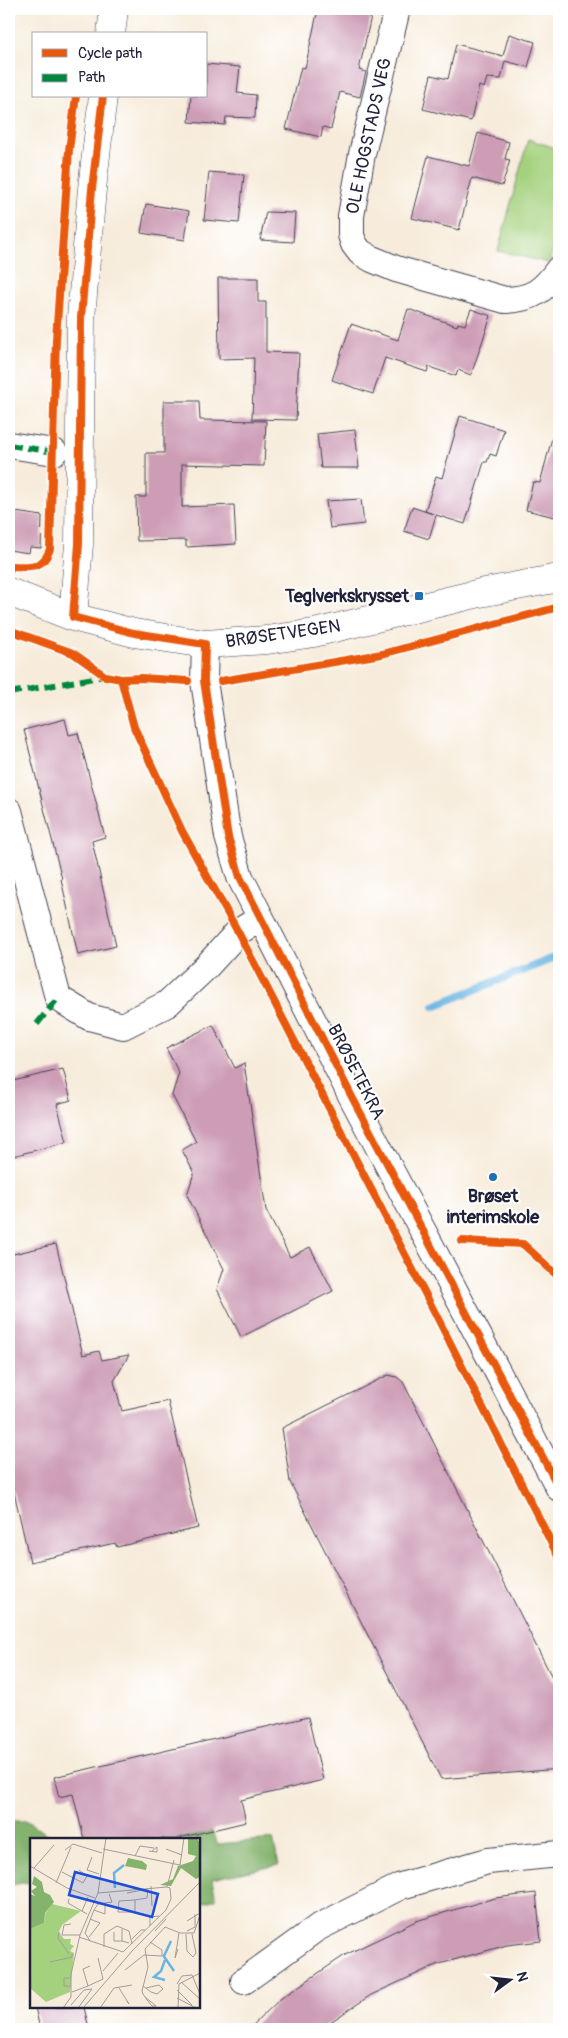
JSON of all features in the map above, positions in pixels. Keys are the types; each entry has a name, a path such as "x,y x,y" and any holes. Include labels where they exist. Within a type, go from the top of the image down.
{"street":[{"path":"111,32 114,9"},
{"name":"OLE HOGSTADS VEG","path":"397,9 362,154 351,216 351,235 354,244 360,252 396,269 505,300 524,299 538,292 559,269"},
{"path":"73,616 79,535 81,318 92,189 103,98"},
{"path":"9,445 54,452"},
{"name":"BRØSETVEGEN","path":"9,592 73,616 134,633 204,644 267,640 314,633 480,593 559,578"},
{"name":"BRØSETEKRA","path":"204,644 204,681 228,837 240,877 352,1097 559,1488"},
{"path":"9,812 17,878 58,998 89,1017 123,1026 167,1004 207,966 238,932 261,918"},
{"path":"244,1981 317,1928 401,1886 488,1861 559,1854"}],"green space":[{"path":"528,139 559,149 559,227 549,263 498,251"},
{"path":"9,1821 27,1821 52,1838 30,1838 30,1882 9,1885"},
{"path":"212,1831 218,1844 273,1839 279,1865 212,1879 216,1899 200,1904 200,1838 182,1838"}],"building":[{"path":"318,9 357,9 372,12 359,70 366,72 360,97 340,92 331,129 323,127 321,137 286,129 301,67 305,68"},
{"path":"509,34 535,42 528,67 505,61 501,79 487,78 484,88 479,86 471,121 423,109 431,75 448,79 456,44 503,56"},
{"path":"208,64 240,67 237,93 256,95 255,118 226,117 225,125 189,122 191,98 208,98"},
{"path":"478,133 509,142 505,159 510,160 502,186 472,178 459,230 412,218 428,156 469,166"},
{"path":"209,172 244,175 239,223 204,220"},
{"path":"146,204 189,211 185,240 141,233"},
{"path":"266,212 295,213 293,242 260,240"},
{"path":"218,278 258,278 258,302 266,302 266,352 299,353 296,420 252,419 254,358 219,359"},
{"path":"408,309 457,326 458,323 465,325 471,309 491,316 471,375 458,370 456,376 429,367 427,372 385,358 373,394 332,380 351,324 398,340"},
{"path":"164,401 199,401 200,420 266,421 264,466 182,464 182,507 234,505 236,544 186,547 186,540 137,541 136,497 146,497 146,453 164,453"},
{"path":"460,416 504,430 496,456 490,454 487,462 484,462 465,524 436,515 429,539 404,531 412,507 433,514 425,511 436,476 442,478"},
{"path":"355,430 359,468 321,468 317,434"},
{"path":"552,438 559,439 559,518 526,510 533,482 540,483"},
{"path":"361,499 364,524 330,528 326,501"},
{"path":"9,511 42,516 41,548 30,547 29,553 9,550"},
{"path":"65,719 69,735 78,733 105,837 92,841 116,946 78,955 62,879 24,730"},
{"path":"213,1025 235,1068 244,1063 266,1210 290,1257 310,1247 333,1291 241,1337 217,1289 224,1269 187,1195 194,1173 182,1150 196,1142 172,1095 179,1073 166,1048"},
{"path":"63,1069 71,1100 57,1104 67,1142 9,1157 9,1082"},
{"path":"56,1244 83,1355 99,1351 102,1360 129,1355 114,1381 122,1411 168,1401 198,1528 117,1547 115,1543 30,1562 9,1470 9,1255"},
{"path":"388,1375 397,1377 403,1382 559,1691 559,1769 441,1779 290,1482 282,1428"},
{"path":"308,1717 323,1780 241,1800 246,1822 179,1838 84,1838 73,1794 59,1797 54,1777"},
{"path":"536,1893 541,1941 507,1945 436,1965 371,1995 320,2029 249,2029 280,1999 345,1955 416,1921 495,1898"},
{"path":"35,2008 84,2008 89,2029 40,2029"}],"waterway":[{"path":"434,1006 559,956"}],"marked path":[{"path":"9,445 54,452"},
{"path":"9,693 105,676"},
{"path":"37,1024 58,998"}],"cycle path":[{"path":"9,572 10,566 39,564 47,556 50,549 56,339 69,150 76,98"},
{"path":"103,98 92,189 81,318 79,544 73,617 134,633 205,644 204,681 228,837 240,877 352,1097 559,1488"},
{"path":"221,681 382,654 559,607"},
{"path":"9,630 73,653 105,676 121,679 141,678 188,681"},
{"path":"121,679 134,727 182,831 238,932 429,1301 559,1558"},
{"path":"462,1241 523,1244 559,1277"}],"place":[{"name":"Teglverkskrysset","path":"419,596"},
{"name":"Brøset interimskole","path":"493,1177"}]}
